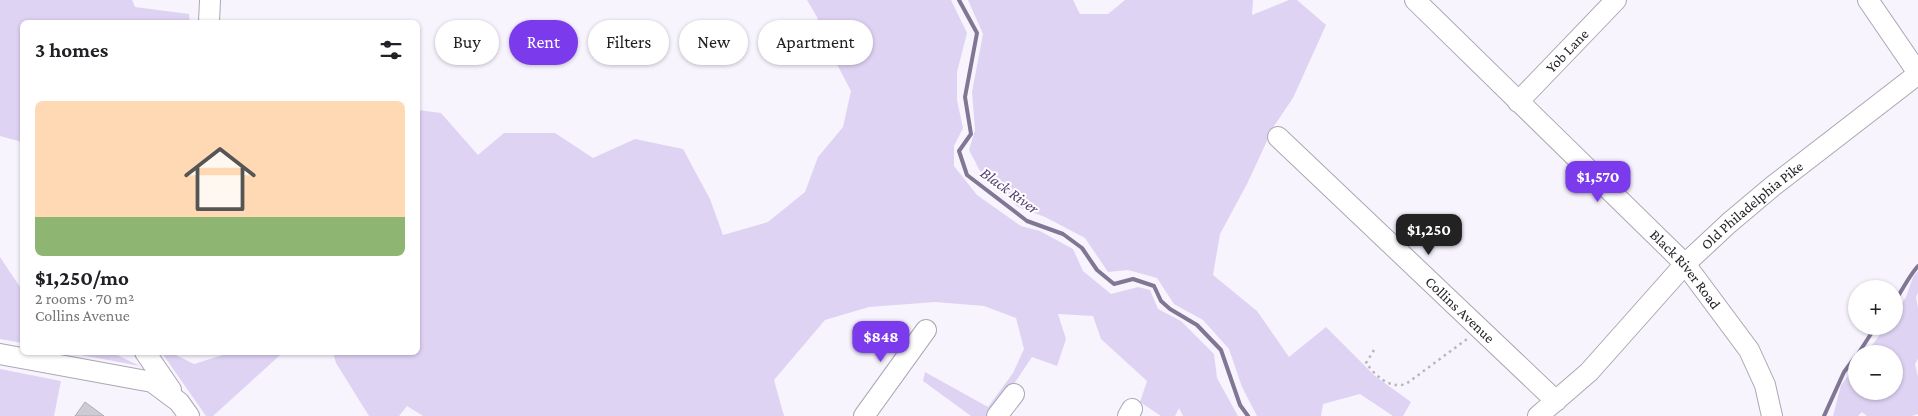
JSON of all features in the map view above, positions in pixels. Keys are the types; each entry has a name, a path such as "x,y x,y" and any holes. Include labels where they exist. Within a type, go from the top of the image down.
{"street":[{"path":"209,20 210,0"},
{"name":"Black River Road","path":"1415,0 1685,264 1749,350 1765,385 1772,416"},
{"name":"Yob Lane","path":"1518,102 1616,0"},
{"path":"1868,0 1918,74"},
{"name":"Old Philadelphia Pike","path":"1538,416 1589,372 1685,264 1773,186 1918,74"},
{"name":"Collins Avenue","path":"1278,136 1556,402"},
{"path":"864,416 926,330"},
{"path":"0,354 152,382 184,409"},
{"path":"147,355 184,409"},
{"path":"997,416 1014,394"}],"path":[{"path":"1374,350 1366,363 1384,381 1397,387 1406,384 1481,330"}],"shaded area":[{"path":"0,0 132,0 135,7 189,14 190,20 20,20 20,141 0,136"},
{"path":"807,0 951,0 967,33 957,72 957,100 963,128 954,146 954,166 977,195 1021,226 1040,231 1073,249 1083,271 1111,294 1138,287 1150,290 1158,309 1181,321 1214,354 1217,378 1238,416 1183,416 1179,408 1175,416 1161,416 1140,402 1147,381 1101,339 1093,316 1058,314 1066,339 1057,366 1032,357 998,408 989,416 971,416 923,381 925,372 988,407 1013,373 1024,349 1016,318 984,306 935,302 869,307 825,320 774,380 784,416 423,416 407,406 399,416 369,416 336,363 334,355 420,355 420,110 441,113 478,155 504,133 555,133 593,158 635,139 683,149 710,199 723,235 768,222 805,192 818,157 843,127 851,91 837,65 873,65 873,20 818,20"},
{"path":"968,0 1073,0 1080,14 1108,14 1125,0 1253,0 1252,15 1289,0 1297,0 1326,25 1293,98 1274,126 1247,184 1220,234 1213,275 1257,311 1289,357 1326,327 1375,376 1411,402 1403,416 1393,416 1360,394 1323,404 1321,416 1257,416 1242,387 1229,349 1203,320 1174,304 1157,278 1128,270 1108,272 1085,238 1045,217 1018,207 980,171 969,150 975,130 972,92 983,34"},
{"path":"0,257 20,287 20,343 0,339"},
{"path":"1918,271 1918,293 1916,297 1918,308 1918,359 1915,364 1918,377 1918,414 1912,416 1867,416 1862,412 1858,416 1833,416 1841,385 1848,376 1848,400 1903,400 1903,345 1872,345 1880,335 1903,335 1903,302 1913,277"},
{"path":"81,355 117,355 140,366"},
{"path":"163,355 176,355 194,364 223,355 281,355 213,416 206,416"},
{"path":"0,369 61,381 54,416 0,416"}],"building":[{"path":"85,402 104,416 75,416"}],"waterway":[{"name":"Black River","path":"959,0 977,33 965,97 971,134 959,151 967,175 1027,221 1063,234 1082,248 1097,270 1114,284 1133,279 1154,286 1161,301 1170,309 1197,325 1221,350 1240,405 1248,416"},
{"path":"1903,288 1918,266"},
{"path":"1864,345 1870,335"},
{"path":"1824,416 1848,367"}]}
